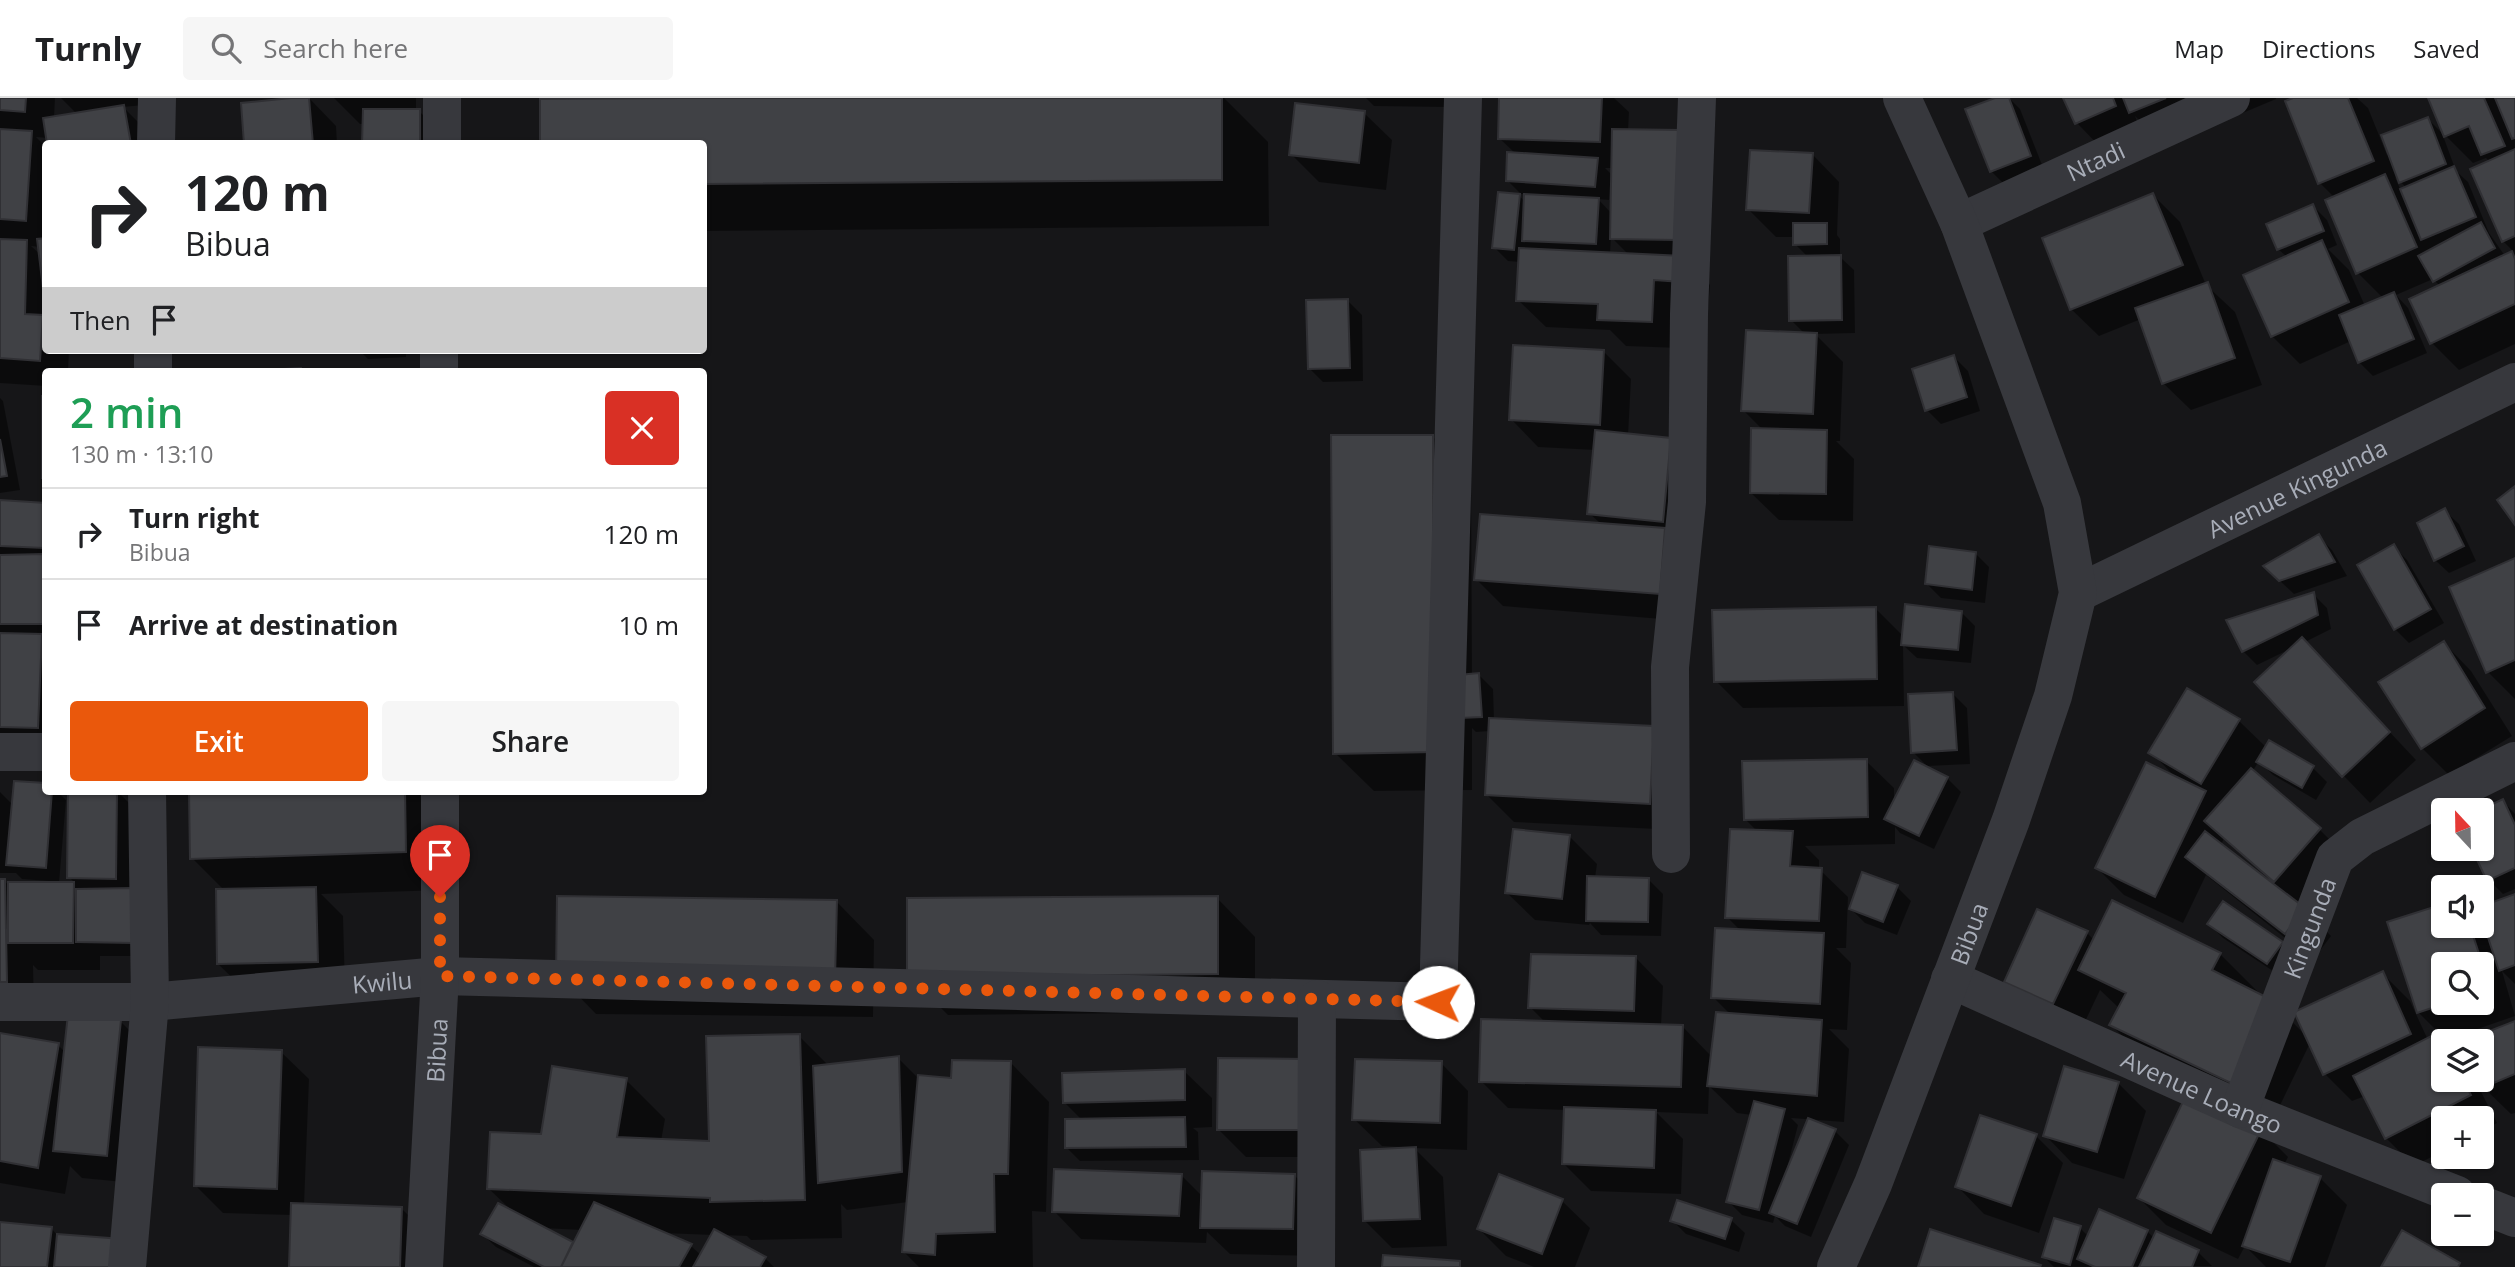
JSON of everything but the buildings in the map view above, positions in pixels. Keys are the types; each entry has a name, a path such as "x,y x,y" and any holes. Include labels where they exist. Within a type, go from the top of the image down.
{"street":[{"path":"156,98 156,140"},
{"path":"442,98 442,140"},
{"name":"Kwilu","path":"0,1002 150,1002 440,976 1438,1002 1462,98"},
{"path":"1671,855 1670,667 1687,502 1689,314 1698,98"},
{"path":"1902,98 1959,223 2062,503 2078,593"},
{"name":"Ntadi","path":"1959,223 2231,98"},
{"name":"Avenue Kingunda","path":"2078,593 2515,382"},
{"name":"Bibua","path":"1836,1267 1872,1184 2011,820 2053,696 2078,593"},
{"path":"0,752 42,752"},
{"name":"Kingunda","path":"2240,1108 2335,858 2362,837 2515,761"},
{"path":"127,1267 150,1002 148,795"},
{"name":"Bibua","path":"424,1267 440,976 440,795"},
{"name":"Avenue Loango","path":"1950,979 2240,1108 2431,1185"},
{"path":"1316,1267 1317,999"},
{"path":"2494,1210 2515,1218"}],"route":[{"path":"440,897 440,976 1438,1002"}]}
